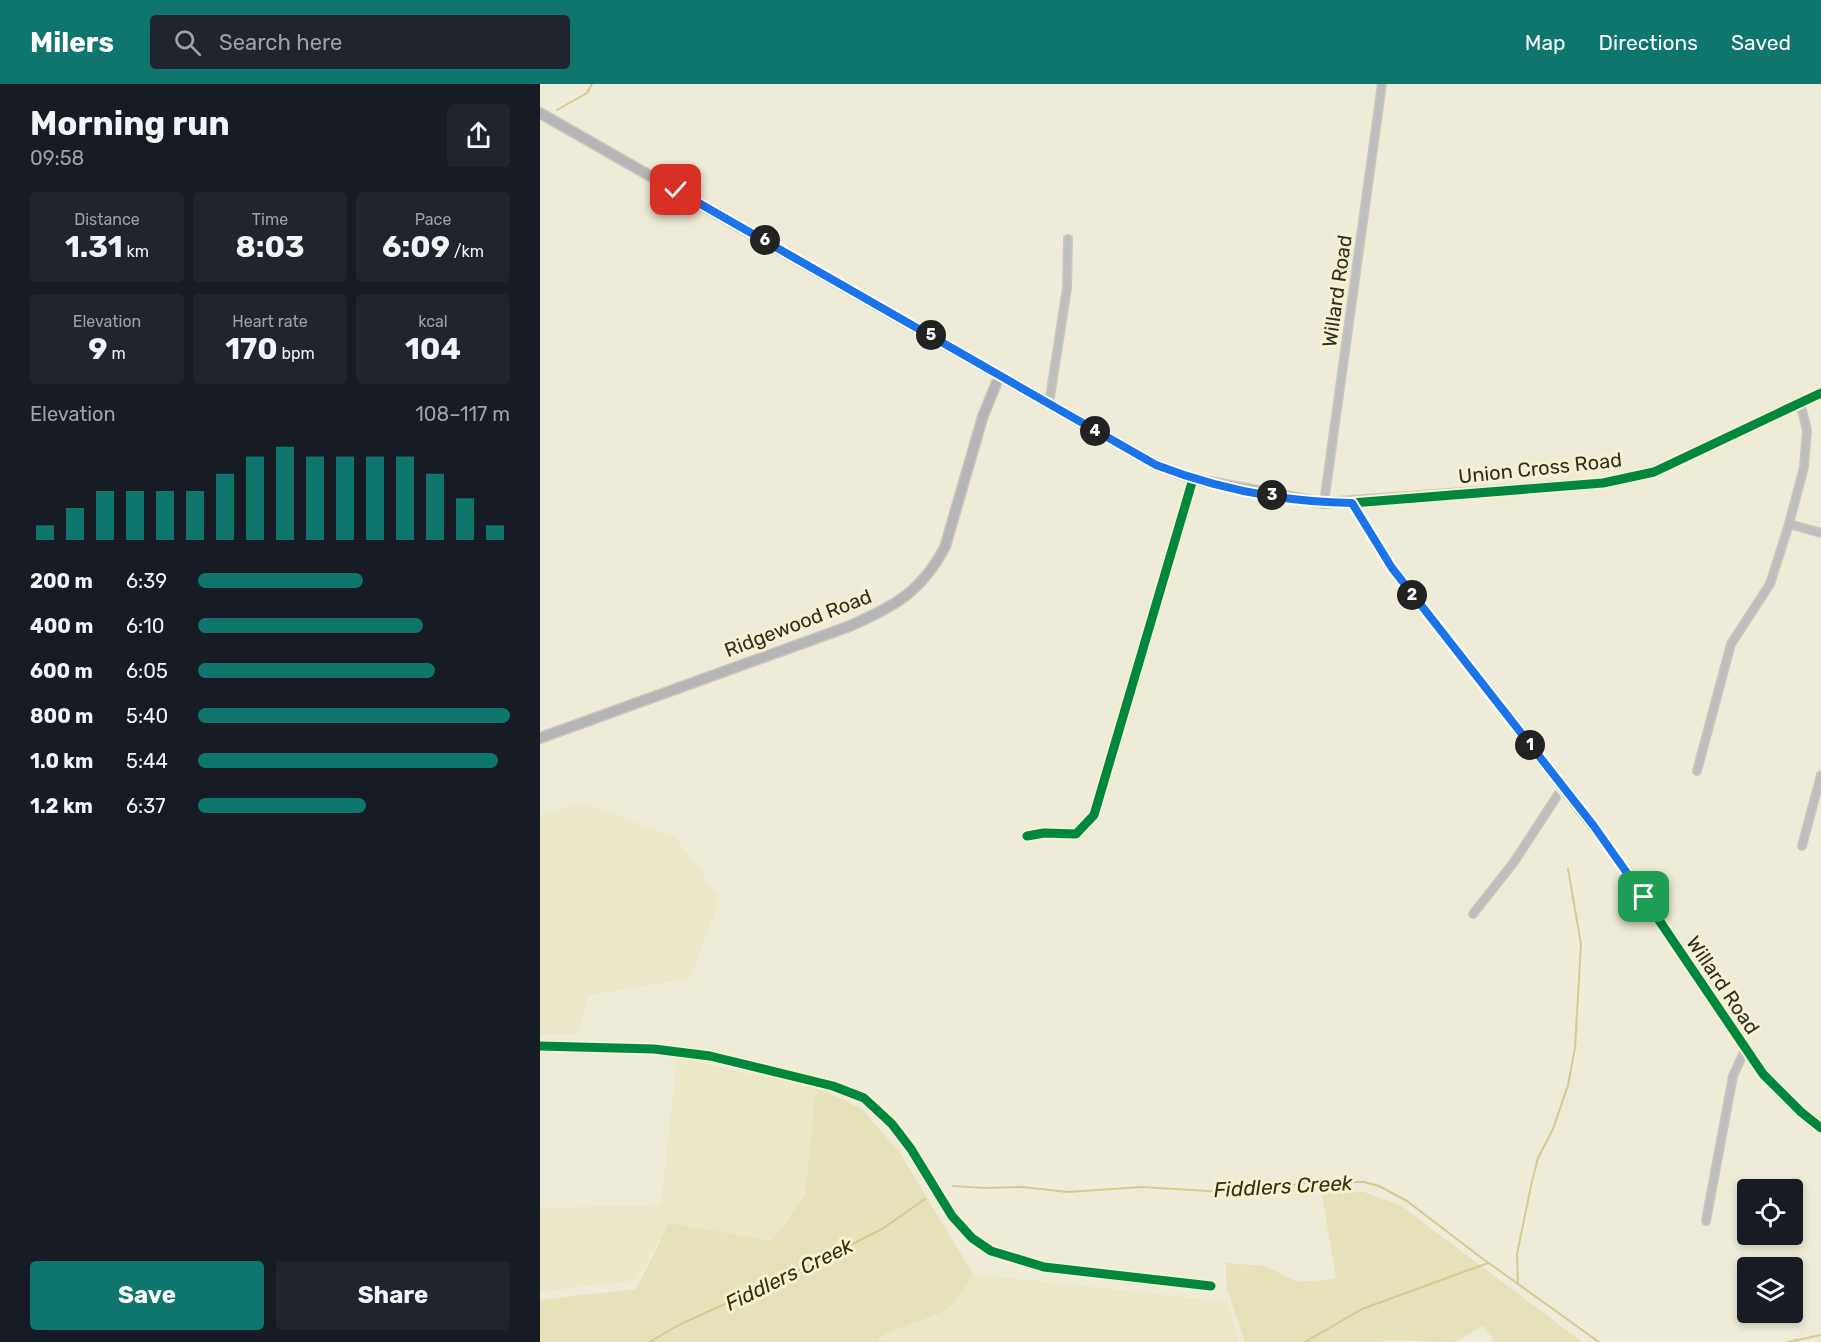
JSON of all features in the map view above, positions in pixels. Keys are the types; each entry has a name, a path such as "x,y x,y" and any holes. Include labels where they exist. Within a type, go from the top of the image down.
{"main road":[{"name":"Union Cross Road","path":"540,113 1156,465 1193,479 1324,503 1352,503 1603,483 1654,472 1821,393"},
{"name":"Ridgewood Road","path":"540,738 850,626 881,612 916,590 935,566 945,547 984,416 999,376"}],"street":[{"name":"Willard Road","path":"1324,503 1382,84"},
{"path":"1049,404 1067,288 1068,238"},
{"path":"1697,771 1731,644 1770,584 1790,524 1804,467 1807,430 1800,402"},
{"path":"1027,836 1044,833 1076,834 1094,815 1193,479"},
{"name":"Willard Road","path":"1352,503 1392,568 1622,864 1745,1050 1778,1091 1821,1128"},
{"path":"1790,524 1821,533"},
{"path":"1802,846 1821,775"},
{"path":"1473,914 1514,861 1563,787"},
{"path":"540,1046 654,1049 688,1053 833,1086 864,1098 892,1124 911,1149 952,1216 972,1238 991,1251 1044,1267 1211,1286"},
{"path":"1706,1221 1732,1076 1745,1050"}],"shaded area":[{"path":"579,802 675,837 720,898 690,978 589,995 577,1034 540,1034 540,818"},
{"path":"677,1058 816,1087 805,1195 772,1241 669,1223 636,1280 540,1292 540,1208 661,1205"},
{"path":"816,1087 862,1109 900,1153 973,1274 948,1310 885,1334 877,1342 540,1342 540,1300 636,1289 669,1223 772,1241 805,1195"},
{"path":"1321,1190 1364,1192 1400,1205 1582,1342 1495,1342 1483,1326 1455,1342 1383,1340 1382,1342 1245,1342 1226,1285 1226,1263 1265,1266 1297,1282 1336,1279"},
{"path":"973,1274 1227,1302 1239,1342 877,1342 885,1334 948,1310"}],"waterway":[{"path":"557,110 587,93 592,84"},
{"path":"1518,1284 1517,1254 1532,1181 1538,1158 1553,1129 1568,1085 1575,1048 1581,944 1568,869"},
{"name":"Fiddlers Creek","path":"953,1186 1022,1187 1068,1192 1142,1187 1246,1192 1313,1182 1364,1182 1379,1186 1407,1201 1599,1342"},
{"name":"Fiddlers Creek","path":"649,1342 681,1324 815,1263 882,1229 925,1199"},
{"path":"1305,1342 1362,1309 1488,1263"},
{"name":"Fiddlers Creek","path":"1788,1342 1821,1335"}],"cycle path":[{"path":"1821,393 1654,472 1603,483 1352,503 1392,568 1621,864 1763,1074 1801,1112 1821,1128"},
{"path":"1027,836 1044,833 1076,834 1094,815 1193,479"},
{"path":"540,1046 654,1049 710,1056 833,1086 864,1098 892,1124 911,1149 952,1216 972,1238 991,1251 1044,1267 1211,1286"}],"route":[{"path":"676,190 1156,465 1193,479 1242,490 1304,501 1352,503 1392,568 1593,825 1644,897"}]}
